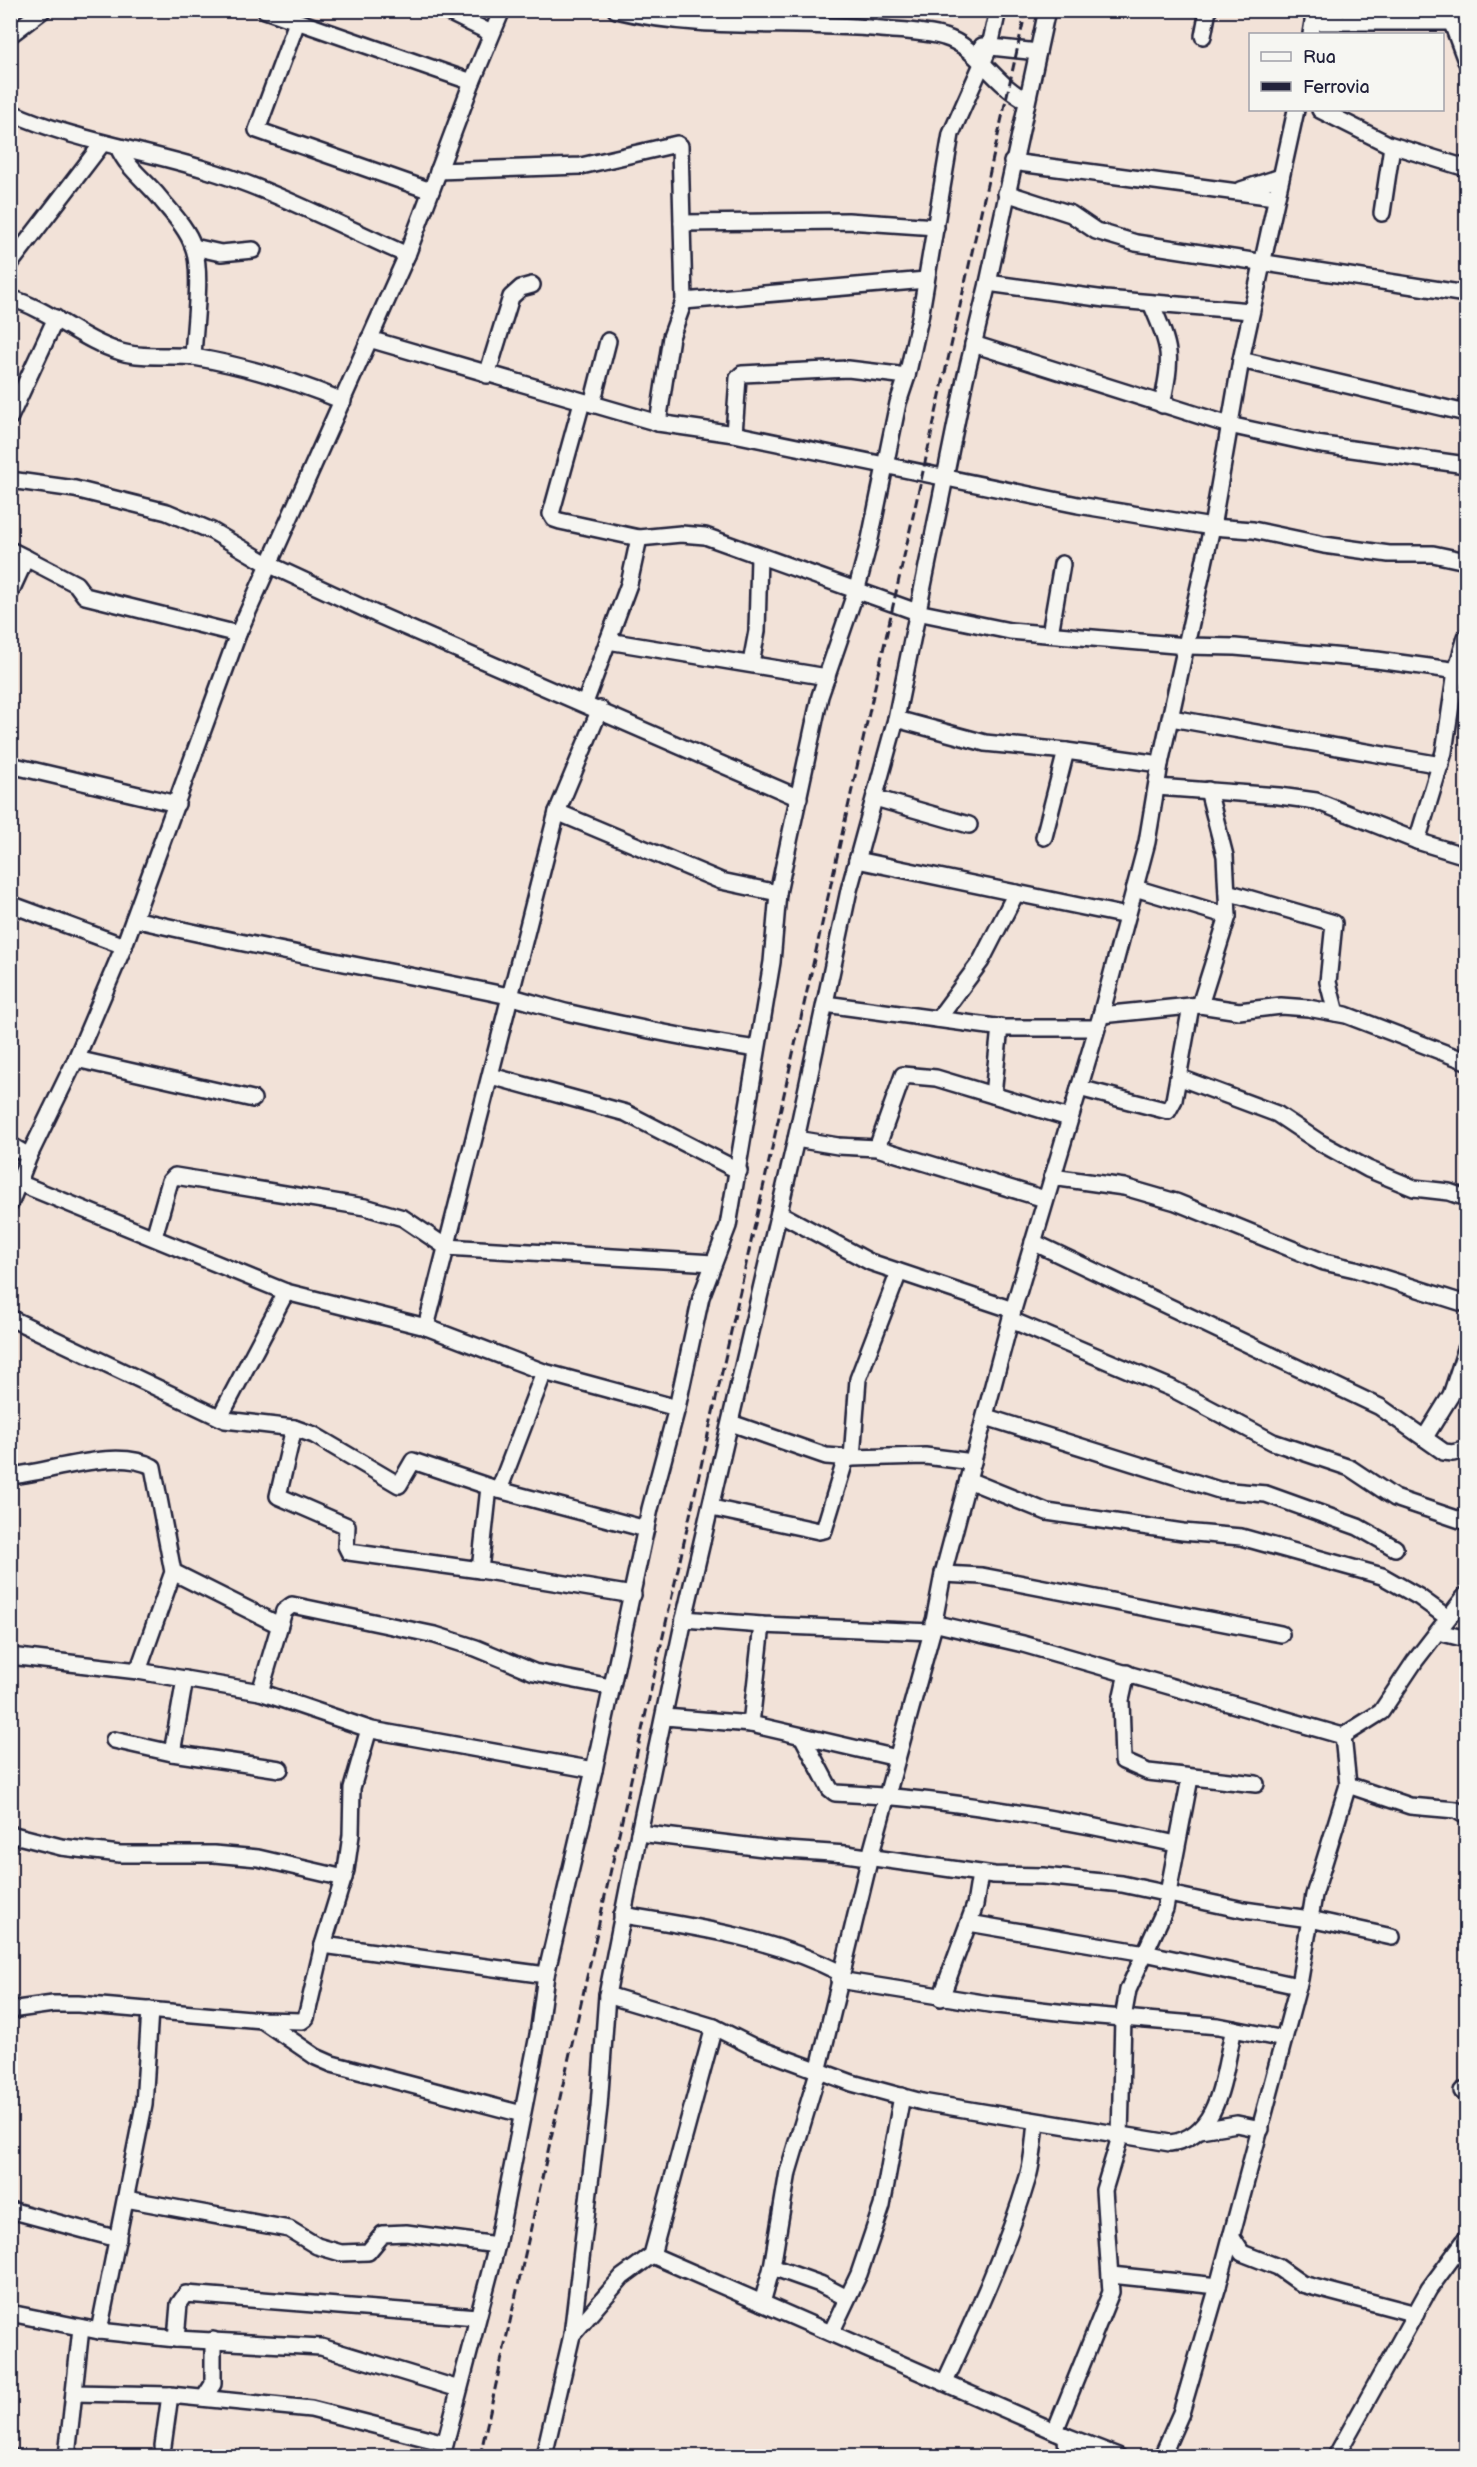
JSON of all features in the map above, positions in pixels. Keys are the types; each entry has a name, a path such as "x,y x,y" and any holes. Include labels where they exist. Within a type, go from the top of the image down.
{"street":[{"path":"10,35 43,10"},
{"path":"265,10 472,82"},
{"path":"444,10 491,33"},
{"path":"10,1204 29,1156 76,1059 124,946 238,634 407,255 491,33 502,10"},
{"path":"616,10 653,19 703,25 852,26 927,33 964,45 1038,52"},
{"path":"852,26 854,10"},
{"path":"74,2394 170,2395 311,2409 443,2450 497,2245 546,1975 594,1770 646,1529 677,1408 701,1297 728,1226 739,1171 772,962 778,893 826,677 857,588 898,403 907,376 936,228 951,134 990,46 998,10"},
{"path":"544,2457 572,2335 599,2107 608,1995 639,1833 684,1619 712,1508 857,860 896,719 973,344 1047,10"},
{"path":"1203,36 1208,10"},
{"path":"1313,22 1448,16 1467,61"},
{"path":"297,22 257,130 431,191"},
{"path":"964,45 1008,91 1026,100"},
{"path":"762,2303 772,2267 788,2172 818,2072 870,1857 932,1628 943,1574 1012,1315 1099,1021 1147,842 1160,764 1212,527 1241,360 1275,197 1296,111"},
{"path":"1322,111 1392,146 1467,168"},
{"path":"10,112 33,122 102,144 206,169 407,255"},
{"path":"10,264 102,144"},
{"path":"438,171 581,166 677,144 680,146 684,301 671,337 658,423"},
{"path":"1382,213 1392,146"},
{"path":"118,147 127,165 150,185 180,224 194,247 197,268 193,357"},
{"path":"1012,162 1275,197"},
{"path":"1236,191 1281,177"},
{"path":"1006,193 1071,214 1096,231 1136,243 1467,294"},
{"path":"682,223 849,221 936,228"},
{"path":"194,247 221,254 253,250"},
{"path":"684,301 926,280"},
{"path":"988,283 1151,303 1251,311"},
{"path":"487,375 511,297 521,288 532,285"},
{"path":"10,298 35,305 81,335 124,353 193,357 266,372 343,401"},
{"path":"1151,303 1169,343 1171,361 1162,405"},
{"path":"10,417 56,318"},
{"path":"369,339 658,423 734,434 1078,505 1212,527 1253,530 1324,545 1389,554 1433,554 1467,561"},
{"path":"608,341 551,514 554,519 639,538 699,535 857,588 917,612 1010,630 1187,646 1235,647 1461,672"},
{"path":"973,344 1229,425 1326,445 1467,465"},
{"path":"1241,360 1467,413"},
{"path":"734,434 738,378 742,374 848,369 907,376"},
{"path":"10,480 75,489 167,512 212,531 268,564 376,614 600,709 799,798"},
{"path":"585,703 629,584 639,538"},
{"path":"10,550 76,584 86,596 238,634"},
{"path":"751,663 757,630 759,556"},
{"path":"10,593 26,558"},
{"path":"1050,634 1062,564"},
{"path":"1417,841 1441,765 1467,637"},
{"path":"608,641 826,677"},
{"path":"426,1327 512,997 535,887 557,812 600,709"},
{"path":"1171,718 1441,765"},
{"path":"896,719 985,743 1160,764"},
{"path":"1044,837 1066,751"},
{"path":"10,765 177,804"},
{"path":"1157,787 1316,801 1417,841 1467,856"},
{"path":"1079,1088 1168,1111 1174,1100 1195,1005 1228,916 1221,835 1208,790"},
{"path":"875,798 969,825"},
{"path":"557,812 721,881 778,893"},
{"path":"857,860 1127,916"},
{"path":"1135,888 1228,916"},
{"path":"1227,892 1334,923 1328,982 1336,1013"},
{"path":"938,1019 986,953 1016,893"},
{"path":"10,904 124,946"},
{"path":"135,919 246,945 357,964 512,997 569,1013 691,1039 757,1049"},
{"path":"825,1004 1000,1027 1099,1021 1195,1005 1239,1011 1293,1007 1336,1013 1467,1061"},
{"path":"993,1095 1000,1027"},
{"path":"76,1059 253,1099"},
{"path":"491,1076 626,1113 739,1171"},
{"path":"877,1148 903,1076 936,1078 1069,1118"},
{"path":"1178,1077 1277,1114 1319,1142 1368,1169 1414,1188 1449,1192 1467,1198"},
{"path":"796,1139 837,1146 877,1148 1045,1199"},
{"path":"10,1145 29,1156"},
{"path":"154,1237 170,1181 175,1176 365,1207 403,1218 446,1246 713,1263"},
{"path":"1052,1177 1124,1187 1176,1202 1324,1262 1355,1269 1467,1304"},
{"path":"19,1183 286,1292 426,1327 544,1372 677,1408"},
{"path":"779,1213 870,1262 1012,1315 1171,1388 1273,1442 1350,1468 1395,1498 1467,1522"},
{"path":"1033,1242 1380,1407 1444,1452 1453,1453 1467,1449"},
{"path":"712,1508 819,1531 824,1530 849,1458 858,1379 899,1272"},
{"path":"220,1417 286,1292"},
{"path":"10,1318 220,1417 294,1428 314,1435 399,1485 413,1461 494,1489 646,1529"},
{"path":"1425,1437 1451,1395 1467,1349"},
{"path":"480,1570 494,1489 544,1372"},
{"path":"986,1417 1219,1490 1266,1494 1358,1527 1395,1548"},
{"path":"731,1423 826,1456 849,1458 926,1456 973,1462"},
{"path":"294,1428 278,1496 347,1526 346,1546 349,1552 480,1570 633,1595"},
{"path":"10,1476 110,1460 144,1462 153,1467 173,1572 138,1671"},
{"path":"968,1480 1047,1512 1183,1533 1241,1537 1382,1576 1419,1597 1448,1618"},
{"path":"173,1572 279,1625"},
{"path":"943,1574 982,1576 1281,1634"},
{"path":"684,1619 762,1625 932,1628 1023,1644 1343,1736 1382,1712 1415,1661 1467,1595"},
{"path":"260,1692 284,1611 292,1605 435,1635 476,1648 534,1672 611,1687"},
{"path":"751,1724 762,1625"},
{"path":"1439,1632 1467,1640"},
{"path":"10,1656 138,1671 260,1692 369,1729 594,1770"},
{"path":"1127,1673 1120,1700 1123,1761 1149,1772 1256,1784"},
{"path":"172,1753 185,1679"},
{"path":"665,1717 751,1724 897,1758"},
{"path":"10,2010 53,2004 78,2004 262,2020 302,2021 306,2018 323,1945 344,1878 351,1835 352,1788 369,1729"},
{"path":"802,1736 830,1789 835,1793 887,1795 1068,1821 1176,1844"},
{"path":"1162,2457 1181,2413 1218,2286 1298,1986 1310,1918 1332,1830 1348,1785 1343,1736"},
{"path":"114,1740 172,1753 280,1769"},
{"path":"1067,2457 1060,2434 1111,2292 1104,2190 1120,2137 1124,2018 1130,1981 1157,1931 1168,1893 1190,1778"},
{"path":"1348,1785 1410,1806 1456,1810 1467,1816"},
{"path":"639,1833 772,1849 870,1857 980,1874 1122,1884 1244,1910 1310,1918 1392,1937"},
{"path":"10,1834 61,1847 120,1854 214,1854 258,1858 344,1878"},
{"path":"941,1998 969,1923 980,1874"},
{"path":"622,1916 770,1943 811,1957 840,1976 941,1998 1124,2018 1185,2022 1284,2039"},
{"path":"969,1923 1145,1953 1298,1986"},
{"path":"323,1945 546,1975"},
{"path":"608,1995 714,2027 818,2072 902,2097 1170,2144 1186,2141 1209,2119 1216,2102 1233,2029"},
{"path":"99,2331 144,2105 150,2010"},
{"path":"262,2020 316,2057 332,2064 522,2114"},
{"path":"572,2335 622,2277 652,2255 714,2027"},
{"path":"831,2333 870,2245 882,2206 902,2097"},
{"path":"945,2382 988,2286 1014,2218 1029,2175 1036,2122"},
{"path":"1200,2130 1237,2124 1261,2129"},
{"path":"126,2199 289,2229 317,2246 341,2253 368,2252 382,2234 406,2233 497,2245"},
{"path":"10,2210 118,2239"},
{"path":"1231,2236 1242,2253 1278,2267 1302,2284 1416,2314"},
{"path":"1336,2457 1429,2289 1467,2239"},
{"path":"1224,2265 1242,2253"},
{"path":"652,2255 1060,2434 1118,2457"},
{"path":"772,2267 820,2284 847,2298"},
{"path":"1111,2275 1218,2286"},
{"path":"176,2338 181,2298 197,2294 477,2317"},
{"path":"10,2313 99,2331 321,2347 459,2389"},
{"path":"67,2457 81,2328"},
{"path":"204,2398 213,2384 213,2340"},
{"path":"213,2384 226,2399"},
{"path":"163,2446 170,2395"}],"railway":[{"path":"480,2456 1026,10"}]}
